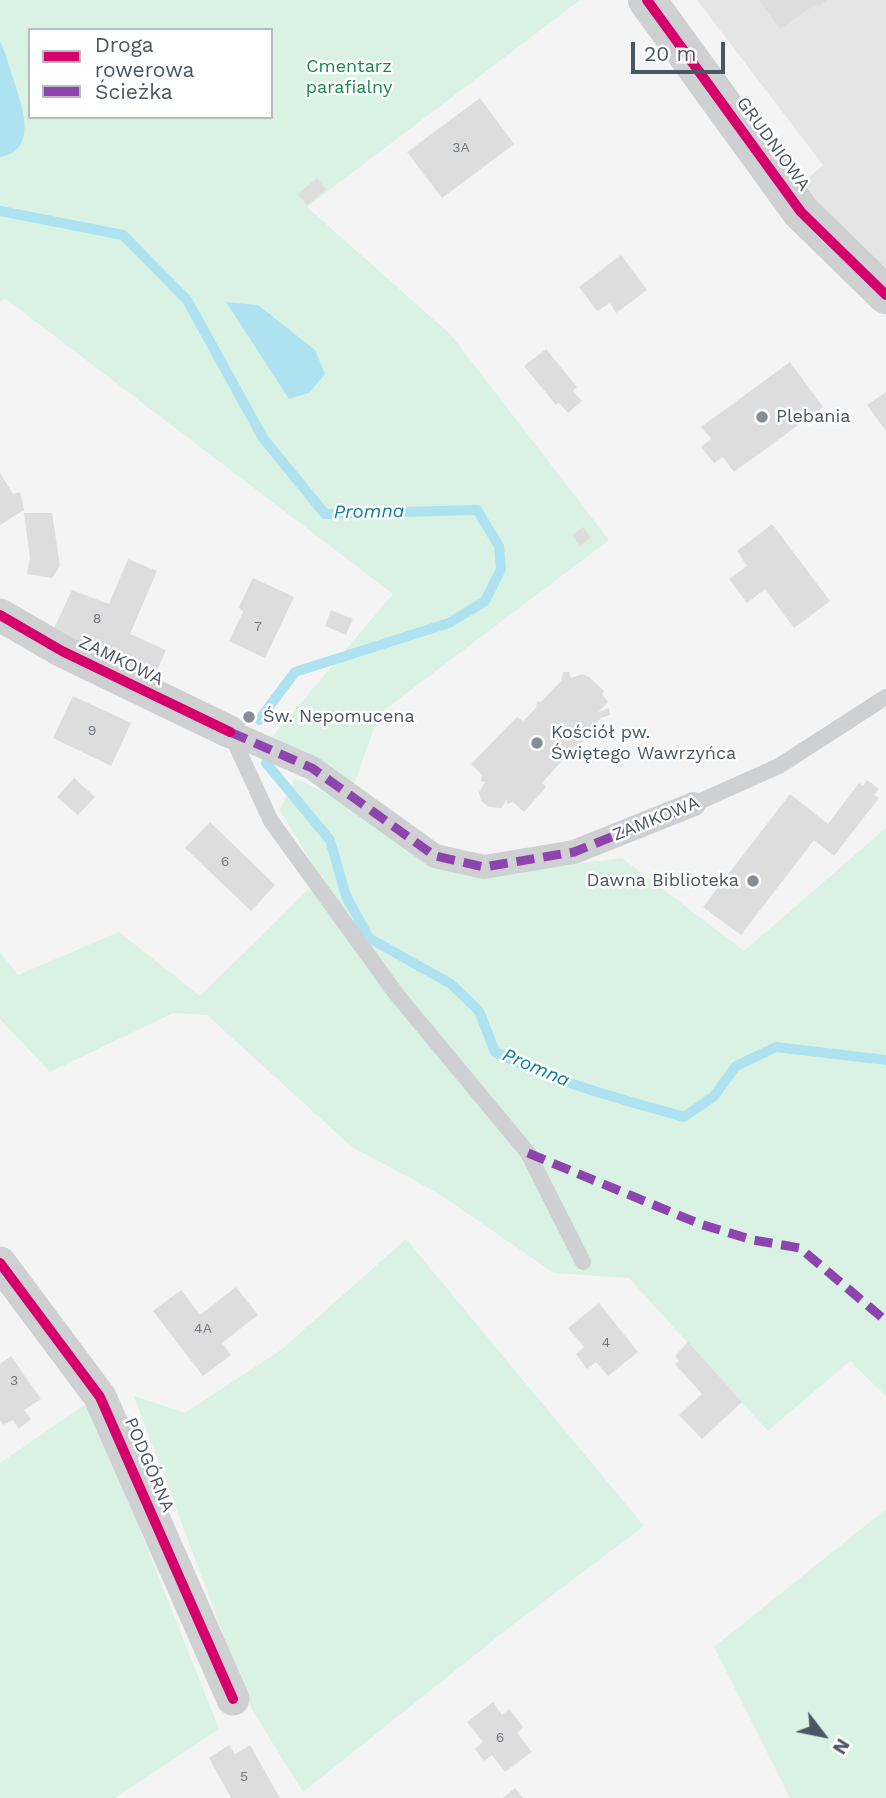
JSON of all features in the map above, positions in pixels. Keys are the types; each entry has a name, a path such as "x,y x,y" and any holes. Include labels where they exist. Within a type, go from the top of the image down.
{"street":[{"name":"GRUDNIOWA","path":"648,0 801,212 886,295"},
{"name":"ZAMKOWA","path":"0,615 62,651 230,732 312,768 435,856 484,867 574,852 694,804"},
{"name":"PODGÓRNA","path":"0,1263 100,1397 233,1699"}],"lane":[{"name":"ZAMKOWA","path":"694,804 779,766 886,697"},
{"path":"230,732 271,821 397,995 528,1153 583,1262"}],"shaded area":[{"path":"697,0 886,0 886,273 798,187 823,165"}],"green space":[{"name":"Cmentarz parafialny","path":"0,0 580,0 307,207 451,335 609,540 379,714 353,787 272,737 393,594 6,299 0,301"},
{"path":"295,778 489,875 622,858 744,951 886,828 886,1396 850,1361 768,1431 629,1278 554,1273 436,1192 352,1147 207,1015 173,1013 50,1072 0,1019 0,952 18,975 119,932 200,996 308,890 329,892 280,810"},
{"path":"406,1239 644,1526 510,1627 303,1792 251,1708 134,1396 185,1413 281,1350"},
{"path":"89,1402 219,1729 115,1798 0,1798 0,1463"},
{"path":"886,1509 886,1798 790,1798 714,1647"}],"water":[{"path":"0,42 20,100 24,136 12,153 0,157"},
{"path":"226,302 258,305 315,350 325,374 309,393 289,399"}],"building":[{"path":"759,0 827,0 818,6 816,4 780,29"},
{"path":"480,98 514,144 442,198 407,152"},
{"path":"317,178 326,190 307,205 298,194"},
{"path":"621,255 647,290 616,313 610,303 597,311 579,287"},
{"path":"546,349 577,387 573,391 582,401 568,413 559,403 556,405 524,366"},
{"name":"Plebania","path":"790,362 823,407 734,472 723,457 714,463 701,447 711,439 701,427"},
{"path":"886,392 886,431 867,405"},
{"path":"0,473 13,494 20,492 24,510 0,525"},
{"path":"24,513 52,513 60,566 52,578 27,574 30,558"},
{"path":"772,524 830,601 794,628 765,589 747,603 729,579 747,566 737,551"},
{"path":"583,527 591,537 580,546 572,535"},
{"path":"128,559 157,571 130,634 166,650 152,682 50,637 72,590 109,604"},
{"path":"253,578 294,597 265,658 229,641 243,612 239,607"},
{"path":"331,610 353,619 346,635 325,626"},
{"name":"Kościół pw. Świętego Wawrzyńca","path":"563,672 569,672 571,678 582,674 589,677 604,691 602,694 608,702 598,712 609,708 610,715 601,718 582,738 583,742 577,744 542,783 546,787 524,812 513,802 507,804 507,800 501,808 489,807 481,801 479,792 485,782 481,781 482,775 471,764 517,717 523,721 536,708 537,701 541,702 561,681"},
{"path":"73,696 131,723 111,766 53,738"},
{"path":"74,778 95,797 78,815 57,797"},
{"name":"Dawna Biblioteka","path":"867,780 879,789 874,795 879,798 834,856 814,840 741,935 703,907 790,794 828,824 859,783 863,786"},
{"path":"210,822 275,885 251,911 185,848"},
{"path":"236,1287 258,1315 222,1343 231,1355 203,1376 153,1311 181,1290 200,1315"},
{"path":"599,1303 638,1352 608,1376 596,1362 587,1369 576,1354 584,1347 568,1328"},
{"path":"688,1342 742,1402 702,1439 679,1415 702,1394 675,1364 679,1361 675,1356"},
{"path":"11,1356 41,1399 24,1410 31,1419 19,1429 13,1420 3,1425 0,1420 0,1364"},
{"path":"493,1702 502,1715 509,1709 523,1727 517,1733 532,1752 505,1772 492,1755 484,1761 475,1749 483,1742 467,1722"},
{"path":"229,1745 235,1754 250,1745 280,1798 231,1798 209,1758"},
{"path":"515,1788 523,1798 503,1798"}],"waterway":[{"name":"Promna","path":"0,211 123,235 187,300 263,438 325,514 477,510 499,546 501,569 485,601 449,623 295,672 259,720"},
{"name":"Promna","path":"266,763 330,840 346,896 369,938 451,984 479,1011 495,1052 517,1063 564,1081 684,1117 714,1096 736,1066 776,1047 886,1060"}],"marked path":[{"path":"230,732 312,768 435,856 484,867 574,852 694,804"},
{"path":"528,1153 700,1224 753,1240 800,1248 886,1321"}],"cycle path":[{"path":"647,0 801,212 886,295"},
{"path":"0,615 62,651 230,732"},
{"path":"0,1263 100,1397 233,1699"}],"place":[{"name":"Plebania","path":"762,417"},
{"name":"Św. Nepomucena","path":"249,717"},
{"name":"Kościół pw. Świętego Wawrzyńca","path":"537,743"},
{"name":"Dawna Biblioteka","path":"753,881"}]}
